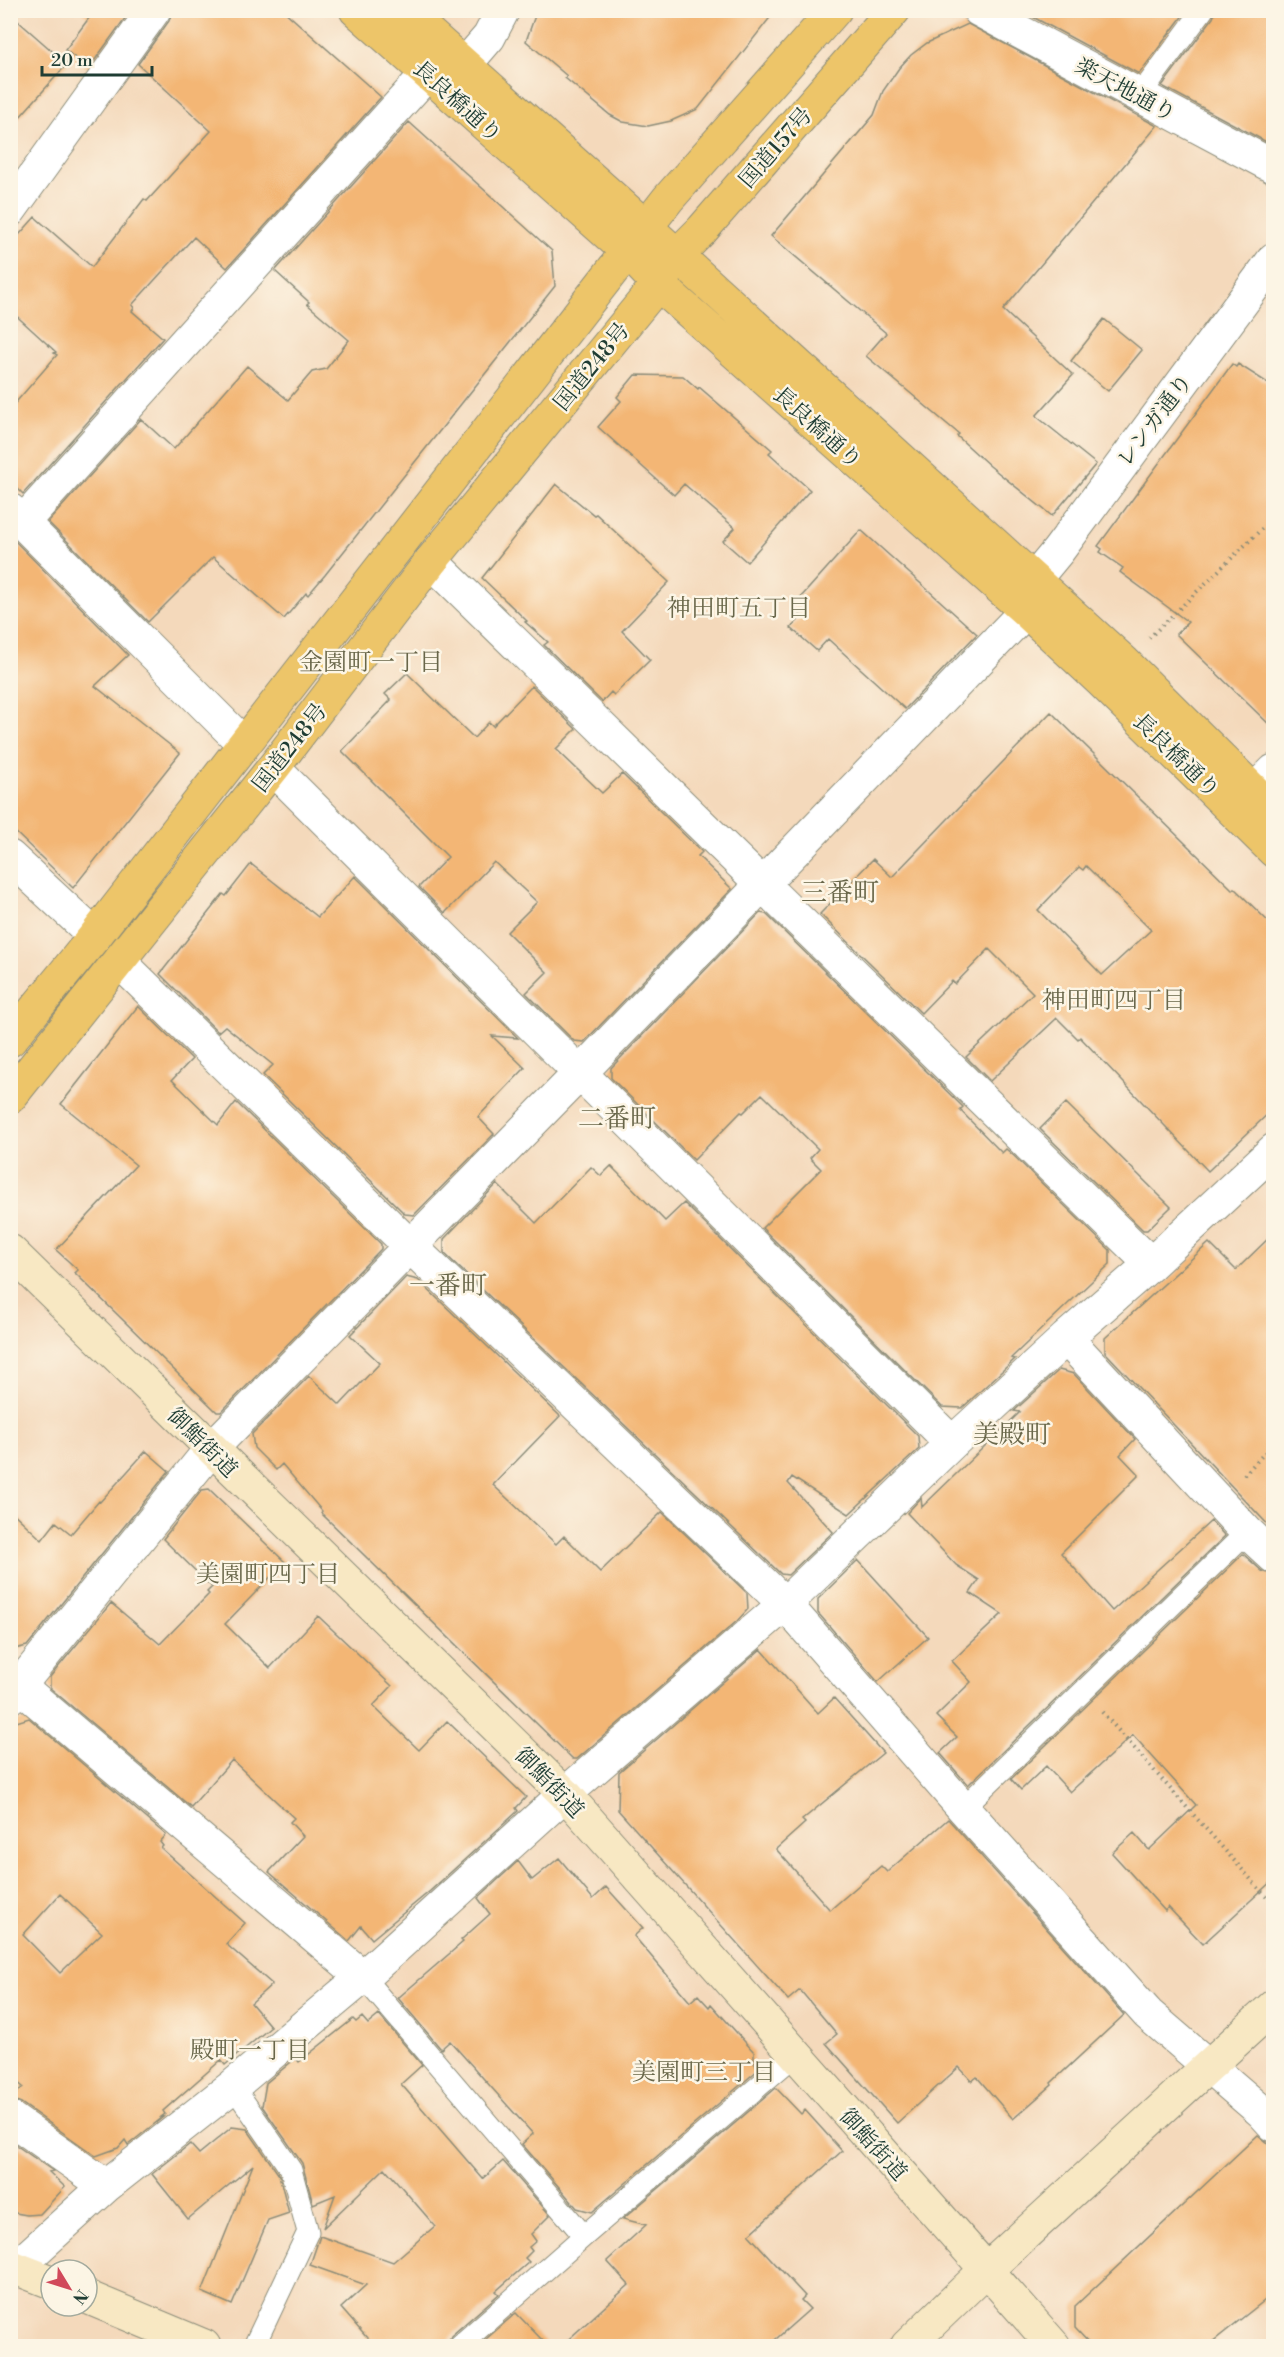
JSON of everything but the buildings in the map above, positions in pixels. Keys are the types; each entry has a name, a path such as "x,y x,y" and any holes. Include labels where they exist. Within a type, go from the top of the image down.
{"highway":[{"name":"長良橋通り","path":"356,10 427,74 637,240 676,256 1030,595 1110,690 1274,851"},
{"name":"長良橋通り","path":"403,10 464,66 637,240 658,284 1030,595 1124,662 1267,791"},
{"name":"国道157号","path":"637,240 668,200 835,10"},
{"name":"国道157号","path":"658,284 676,256 710,221 894,10"},
{"name":"国道248号","path":"10,1040 95,936 637,240"},
{"name":"国道248号","path":"10,1097 273,768 431,561 658,284"}],"street":[{"path":"10,210 154,10"},
{"path":"464,66 489,37 503,10"},
{"name":"楽天地通り","path":"979,10 1274,168"},
{"path":"244,744 17,516 427,74"},
{"name":"レンガ通り","path":"14,1687 211,1449 763,885 1030,595 1058,551 1274,259"},
{"path":"431,561 1151,1264"},
{"path":"273,768 952,1443"},
{"path":"10,857 95,936"},
{"path":"120,962 411,1246 785,1604 963,1808 1148,2014 1262,2112 1274,2125"},
{"path":"39,2278 13,2269 106,2186 233,2086 363,1977 565,1794 785,1604 952,1443 1274,1150"},
{"name":"御鮨街道","path":"10,1251 565,1794 1054,2346"},
{"path":"1066,1338 1247,1532 1274,1557"},
{"path":"14,1687 363,1977"},
{"path":"907,2346 986,2270 1274,2006"},
{"path":"10,2118 106,2186"},
{"path":"99,2302 204,2346"}],"lane":[{"path":"1139,96 1203,10"},
{"path":"963,1808 1247,1532"},
{"path":"363,1977 584,2236"},
{"path":"459,2346 795,2055"},
{"path":"233,2086 291,2170 308,2232 254,2346"}],"path":[{"path":"1124,662 1274,518"},
{"path":"1219,1502 1274,1443"},
{"path":"1084,1691 1271,1902"}],"district":[{"name":"神田町五丁目","path":"739,608"},
{"name":"金園町一丁目","path":"371,662"},
{"name":"三番町","path":"840,892"},
{"name":"神田町四丁目","path":"1114,1000"},
{"name":"二番町","path":"617,1118"},
{"name":"一番町","path":"448,1285"},
{"name":"美殿町","path":"1012,1434"},
{"name":"美園町四丁目","path":"268,1574"},
{"name":"殿町一丁目","path":"250,2050"},
{"name":"美園町三丁目","path":"704,2072"}]}
